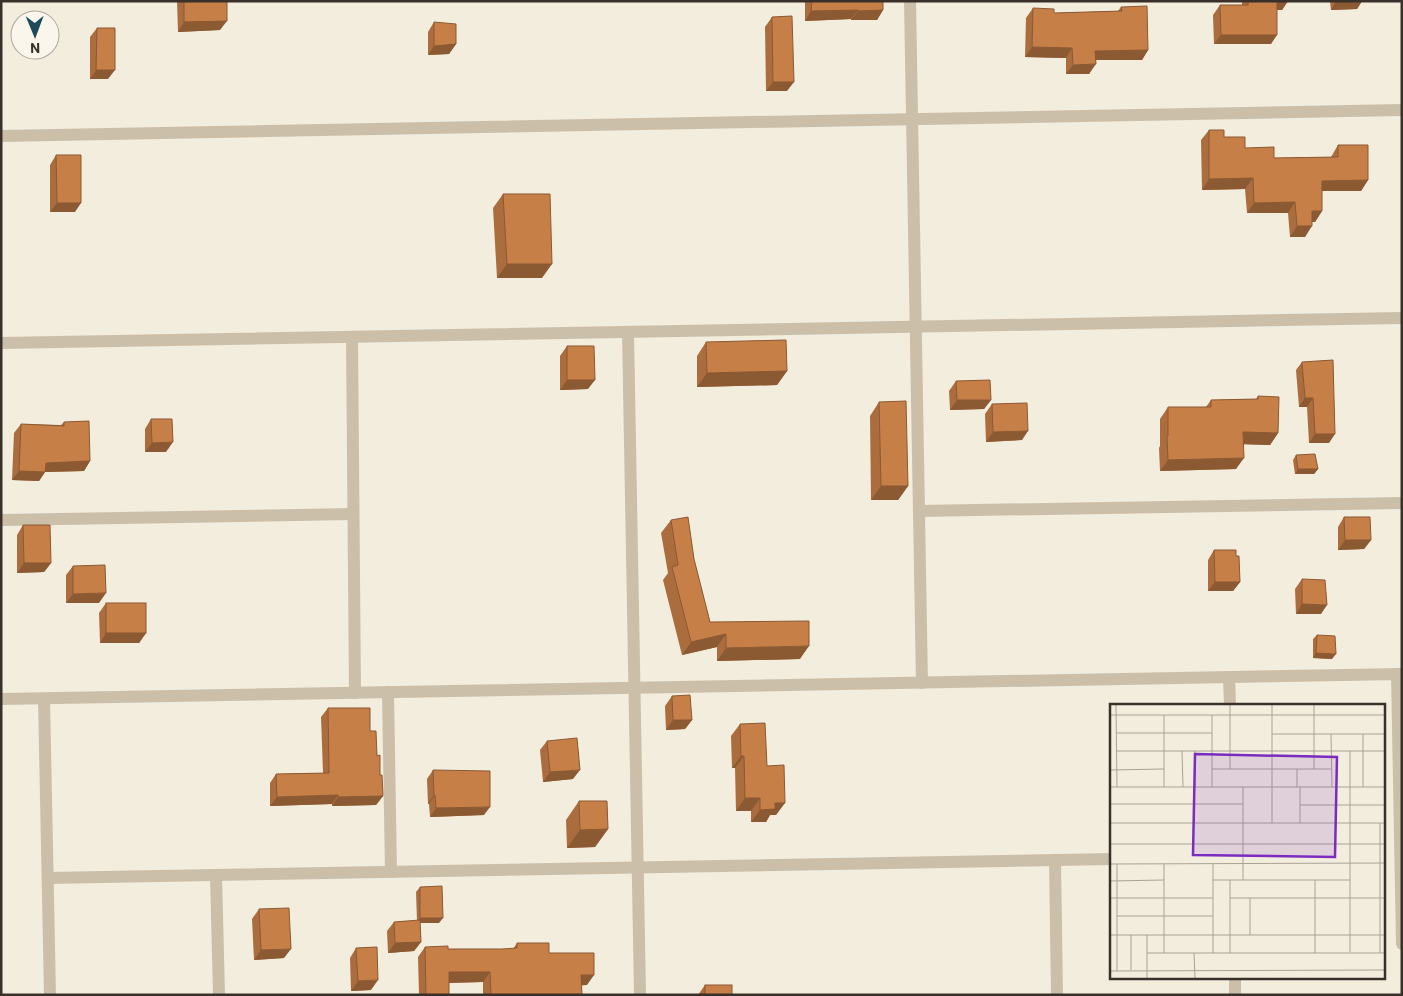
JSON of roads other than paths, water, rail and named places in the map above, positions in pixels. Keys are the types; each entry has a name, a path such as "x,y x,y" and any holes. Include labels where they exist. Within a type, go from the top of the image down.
{"street":[{"path":"910,1 922,683"},
{"path":"1,136 1402,110"},
{"path":"1,343 1402,318"},
{"path":"628,332 640,995"},
{"path":"352,336 355,693"},
{"path":"919,511 1402,502"},
{"path":"1,520 353,514"},
{"path":"1,699 1399,674 1402,944"},
{"path":"1229,677 1230,704"},
{"path":"388,692 392,872"},
{"path":"44,699 50,995"},
{"path":"48,878 1110,859"},
{"path":"1054,860 1057,995"},
{"path":"216,875 218,995"},
{"path":"1235,978 1235,995"}]}
